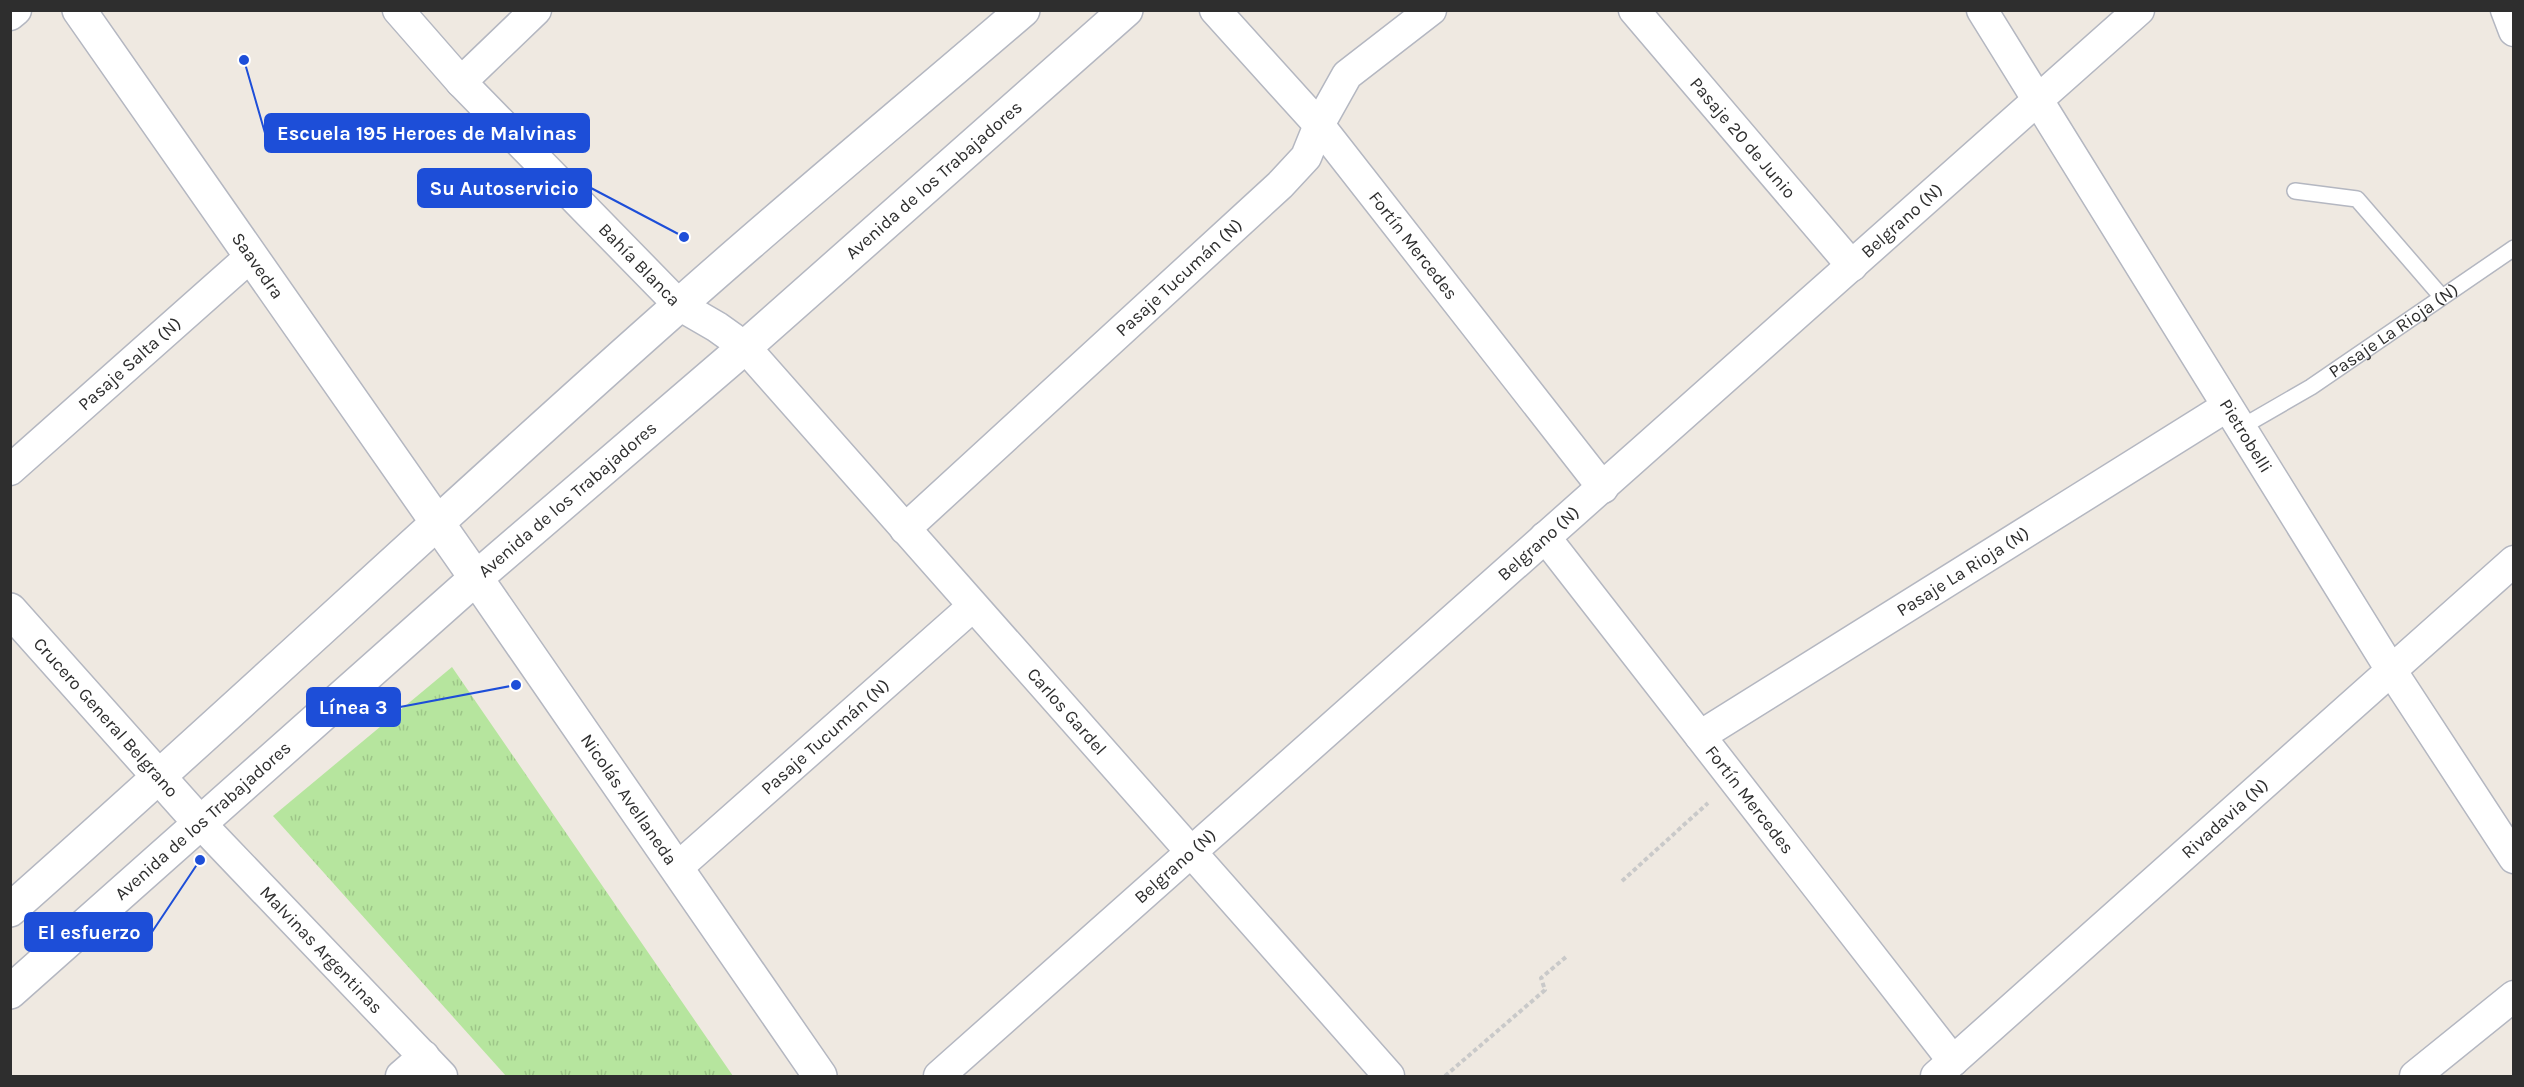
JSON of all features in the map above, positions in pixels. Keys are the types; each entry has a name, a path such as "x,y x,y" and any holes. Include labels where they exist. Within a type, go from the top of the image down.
{"street":[{"path":"10,15 16,10"},
{"name":"Saavedra","path":"79,10 437,522"},
{"name":"Bahía Blanca","path":"398,10 461,82 679,305 746,347"},
{"path":"461,82 536,10"},
{"path":"10,910 159,778 437,522 679,305 1023,10"},
{"name":"Avenida de los Trabajadores","path":"10,992 476,578 746,347 1126,10"},
{"name":"Fortín Mercedes","path":"1215,10 1319,125 1603,488"},
{"name":"Pasaje Tucumán (N)","path":"905,529 1280,185 1306,157 1319,125 1347,75 1431,10"},
{"name":"Pasaje 20 de Junio","path":"1634,10 1852,266"},
{"name":"Pietrobelli","path":"1982,10 2391,670 2514,858"},
{"name":"Belgrano (N)","path":"939,1077 2139,10"},
{"path":"2506,10 2514,31"},
{"name":"Pasaje Salta (N)","path":"10,470 250,257"},
{"name":"Carlos Gardel","path":"746,347 972,607 1389,1077"},
{"name":"Pasaje La Rioja (N)","path":"1700,736 2233,417"},
{"name":"Nicolás Avellaneda","path":"437,522 678,868 820,1077"},
{"name":"Fortín Mercedes","path":"1545,537 1734,780 1944,1069"},
{"name":"Rivadavia (N)","path":"1944,1069 2514,561"},
{"name":"Pasaje Tucumán (N)","path":"678,868 972,607"},
{"name":"Crucero General Belgrano","path":"10,610 201,824"},
{"name":"Malvinas Argentinas","path":"201,824 433,1066"},
{"path":"2415,1077 2514,996"},
{"path":"401,1077 433,1066"}],"lane":[{"path":"2295,191 2357,199 2441,296"},
{"name":"Pasaje La Rioja (N)","path":"2233,417 2311,387 2514,248"}],"path":[{"path":"1622,881 1734,780"},
{"path":"1445,1077 1545,990 1541,978 1566,957"}],"green space":[{"path":"452,667 733,1076 506,1076 273,816"}],"place":[{"name":"Escuela 195 Heroes de Malvinas","path":"244,60"},
{"name":"Su Autoservicio","path":"684,237"},
{"name":"Línea 3","path":"516,685"},
{"name":"El esfuerzo","path":"200,860"}]}
